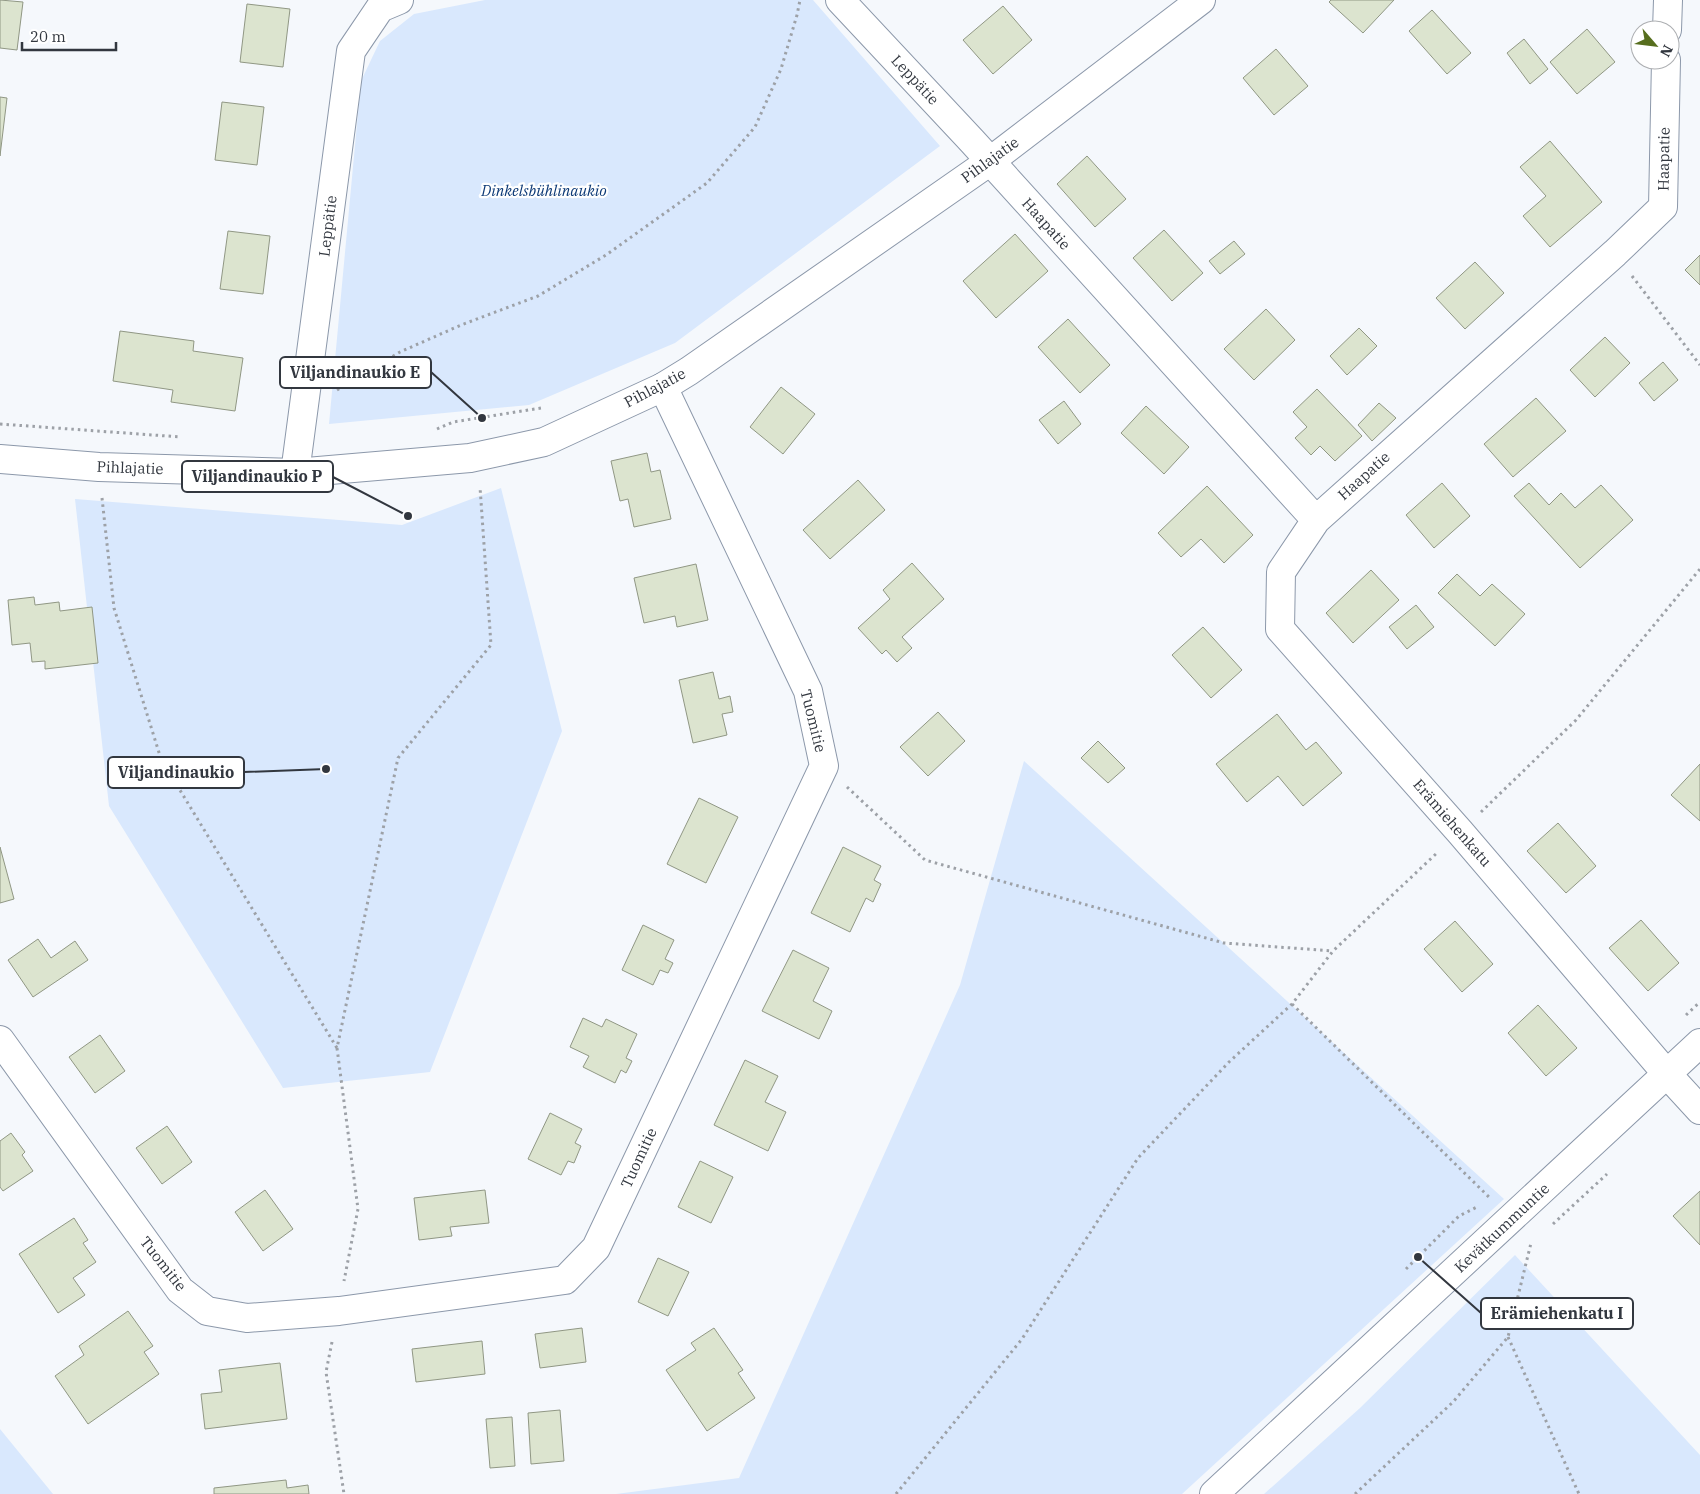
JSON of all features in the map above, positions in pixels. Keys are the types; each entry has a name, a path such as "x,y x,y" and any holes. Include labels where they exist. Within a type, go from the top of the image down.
{"street":[{"name":"Leppätie","path":"295,473 351,51 380,8 399,0"},
{"name":"Leppätie","path":"840,0 972,140 990,162"},
{"name":"Pihlajatie","path":"0,459 98,467 295,473 470,458 544,442 664,387 990,162 1201,0"},
{"path":"1667,20 1668,0"},
{"name":"Haapatie","path":"990,162 1316,520 1615,253 1663,207 1666,70"},
{"name":"Tuomitie","path":"0,1040 180,1290 207,1311 247,1318 338,1311 565,1280 596,1248 824,766 808,691 664,387"},
{"name":"Erämiehenkatu","path":"1316,520 1281,572 1280,629 1460,832 1700,1110"},
{"name":"Kevätkummuntie","path":"1214,1494 1700,1043"}],"path":[{"path":"304,409 400,352 461,324 538,296 606,255 707,183 755,127 781,70 800,0"},
{"path":"1615,253 1700,365"},
{"path":"435,430 453,422 545,408"},
{"path":"0,424 184,437"},
{"path":"344,1494 326,1372 358,1209 337,1048 398,758 491,645 480,485 470,458"},
{"path":"98,467 114,608 161,759 337,1048"},
{"path":"896,1494 1022,1339 1138,1158 1229,1062 1292,1004 1334,951 1576,720 1700,569"},
{"path":"824,766 925,860 1224,943 1334,951"},
{"path":"1292,1004 1491,1199 1459,1216 1406,1269"},
{"path":"1546,1230 1609,1172"},
{"path":"1355,1494 1453,1402 1508,1337 1531,1242 1509,1222"},
{"path":"1508,1337 1579,1494"}],"green space":[{"name":"Dinkelsbühlinaukio","path":"485,0 813,0 940,146 675,343 529,405 329,424 361,81 380,41 414,14"},
{"path":"501,488 562,731 430,1072 283,1088 109,806 75,499 402,525"},
{"path":"1024,761 1504,1199 1182,1494 616,1494 739,1478 960,985"},
{"path":"1515,1255 1700,1455 1700,1494 1264,1494 1360,1408"},
{"path":"0,1429 53,1494 0,1494"}],"building":[{"path":"0,0 23,2 17,50 0,48"},
{"path":"1331,0 1394,0 1363,33 1329,2"},
{"path":"247,4 290,9 283,67 240,62"},
{"path":"1003,6 1032,40 993,74 963,40"},
{"path":"1432,10 1471,53 1447,74 1409,31"},
{"path":"1587,29 1615,62 1577,94 1550,62"},
{"path":"1524,39 1548,69 1530,84 1507,53"},
{"path":"1276,49 1308,86 1274,115 1243,78"},
{"path":"0,97 7,98 0,156"},
{"path":"222,102 264,107 257,165 215,160"},
{"path":"1550,141 1602,202 1550,247 1523,216 1546,196 1520,167"},
{"path":"1087,156 1126,199 1095,227 1057,184"},
{"path":"1164,230 1203,273 1172,301 1133,258"},
{"path":"228,231 270,236 263,294 220,289"},
{"path":"1015,234 1048,271 996,318 963,281"},
{"path":"1234,241 1245,254 1220,274 1209,261"},
{"path":"1700,255 1700,285 1685,270"},
{"path":"1475,262 1504,293 1465,329 1436,298"},
{"path":"1266,309 1295,340 1254,380 1224,349"},
{"path":"1068,319 1110,365 1080,393 1038,347"},
{"path":"1359,328 1377,346 1347,375 1330,356"},
{"path":"120,331 194,341 193,351 243,358 235,411 171,402 173,390 113,381"},
{"path":"1605,337 1630,363 1595,397 1570,370"},
{"path":"1663,362 1678,380 1654,401 1639,383"},
{"path":"781,387 815,414 783,454 750,427"},
{"path":"1317,389 1362,436 1335,461 1320,446 1311,455 1295,438 1307,427 1293,412"},
{"path":"1536,398 1566,431 1513,477 1484,444"},
{"path":"1064,401 1081,424 1058,444 1039,420"},
{"path":"1379,403 1396,418 1372,441 1358,425"},
{"path":"1146,406 1189,447 1164,474 1121,433"},
{"path":"647,453 651,472 660,470 671,519 634,527 628,499 620,501 611,461"},
{"path":"858,480 885,510 830,559 803,530"},
{"path":"1442,483 1470,516 1434,548 1406,515"},
{"path":"1529,483 1549,505 1561,493 1575,508 1601,485 1633,520 1580,568 1514,496"},
{"path":"1207,486 1253,535 1224,563 1201,539 1181,557 1158,533"},
{"path":"912,563 944,599 902,637 912,648 897,662 886,650 882,654 858,628 890,599 883,590"},
{"path":"696,564 708,620 677,627 675,616 644,623 634,578"},
{"path":"1371,570 1399,600 1353,643 1326,613"},
{"path":"1457,574 1480,596 1492,584 1525,614 1495,646 1438,593"},
{"path":"34,597 35,605 59,602 60,611 92,607 98,663 45,669 45,661 32,662 30,643 12,645 8,600"},
{"path":"1416,605 1434,627 1407,649 1389,627"},
{"path":"1203,627 1242,670 1211,698 1172,655"},
{"path":"713,672 719,699 730,696 733,712 722,714 727,735 693,743 679,680"},
{"path":"938,712 965,741 928,776 900,747"},
{"path":"1277,714 1306,750 1316,742 1342,773 1303,806 1278,776 1247,802 1216,764"},
{"path":"1098,741 1125,768 1108,783 1081,758"},
{"path":"1700,764 1700,821 1671,795"},
{"path":"699,798 738,817 706,883 667,864"},
{"path":"1558,823 1596,866 1566,893 1527,851"},
{"path":"0,847 14,899 0,903"},
{"path":"843,847 881,866 874,880 881,884 873,902 866,898 850,932 811,913"},
{"path":"1641,920 1679,963 1648,991 1609,948"},
{"path":"1455,921 1493,964 1462,992 1424,949"},
{"path":"643,925 674,940 665,959 673,963 668,973 660,970 653,985 622,970"},
{"path":"38,939 51,958 75,941 88,960 33,997 8,960"},
{"path":"793,950 829,968 813,1001 832,1011 819,1039 762,1011"},
{"path":"1538,1005 1577,1048 1546,1076 1508,1033"},
{"path":"583,1018 602,1027 606,1019 637,1034 626,1058 632,1061 626,1073 621,1070 615,1083 583,1067 589,1056 570,1047"},
{"path":"100,1035 125,1071 95,1093 69,1057"},
{"path":"745,1060 778,1076 765,1102 786,1112 768,1151 714,1125"},
{"path":"550,1113 582,1129 575,1143 581,1146 574,1163 568,1161 561,1175 528,1159"},
{"path":"167,1126 192,1162 162,1184 136,1148"},
{"path":"11,1133 25,1152 22,1155 33,1171 3,1191 0,1187 0,1141"},
{"path":"700,1161 733,1177 711,1223 678,1207"},
{"path":"265,1190 293,1229 263,1251 235,1212"},
{"path":"485,1190 489,1223 450,1227 452,1236 419,1240 414,1198"},
{"path":"1700,1191 1700,1245 1673,1216"},
{"path":"74,1218 88,1240 83,1243 96,1262 73,1278 85,1295 58,1313 19,1254"},
{"path":"658,1258 689,1272 668,1316 638,1302"},
{"path":"128,1311 153,1346 144,1352 159,1374 88,1424 55,1376 84,1355 79,1346"},
{"path":"582,1328 586,1362 540,1368 535,1334"},
{"path":"714,1328 743,1370 738,1373 755,1398 707,1431 666,1370 696,1350 691,1343"},
{"path":"482,1341 485,1374 416,1382 412,1349"},
{"path":"280,1363 287,1419 205,1429 201,1394 222,1392 219,1370"},
{"path":"560,1410 564,1461 531,1464 528,1413"},
{"path":"512,1417 515,1466 490,1468 486,1419"},
{"path":"286,1480 287,1488 308,1485 309,1494 214,1494 214,1488"}],"place":[{"name":"Viljandinaukio E","path":"482,418"},
{"name":"Viljandinaukio P","path":"408,516"},
{"name":"Viljandinaukio","path":"326,769"},
{"name":"Erämiehenkatu I","path":"1418,1257"}]}
